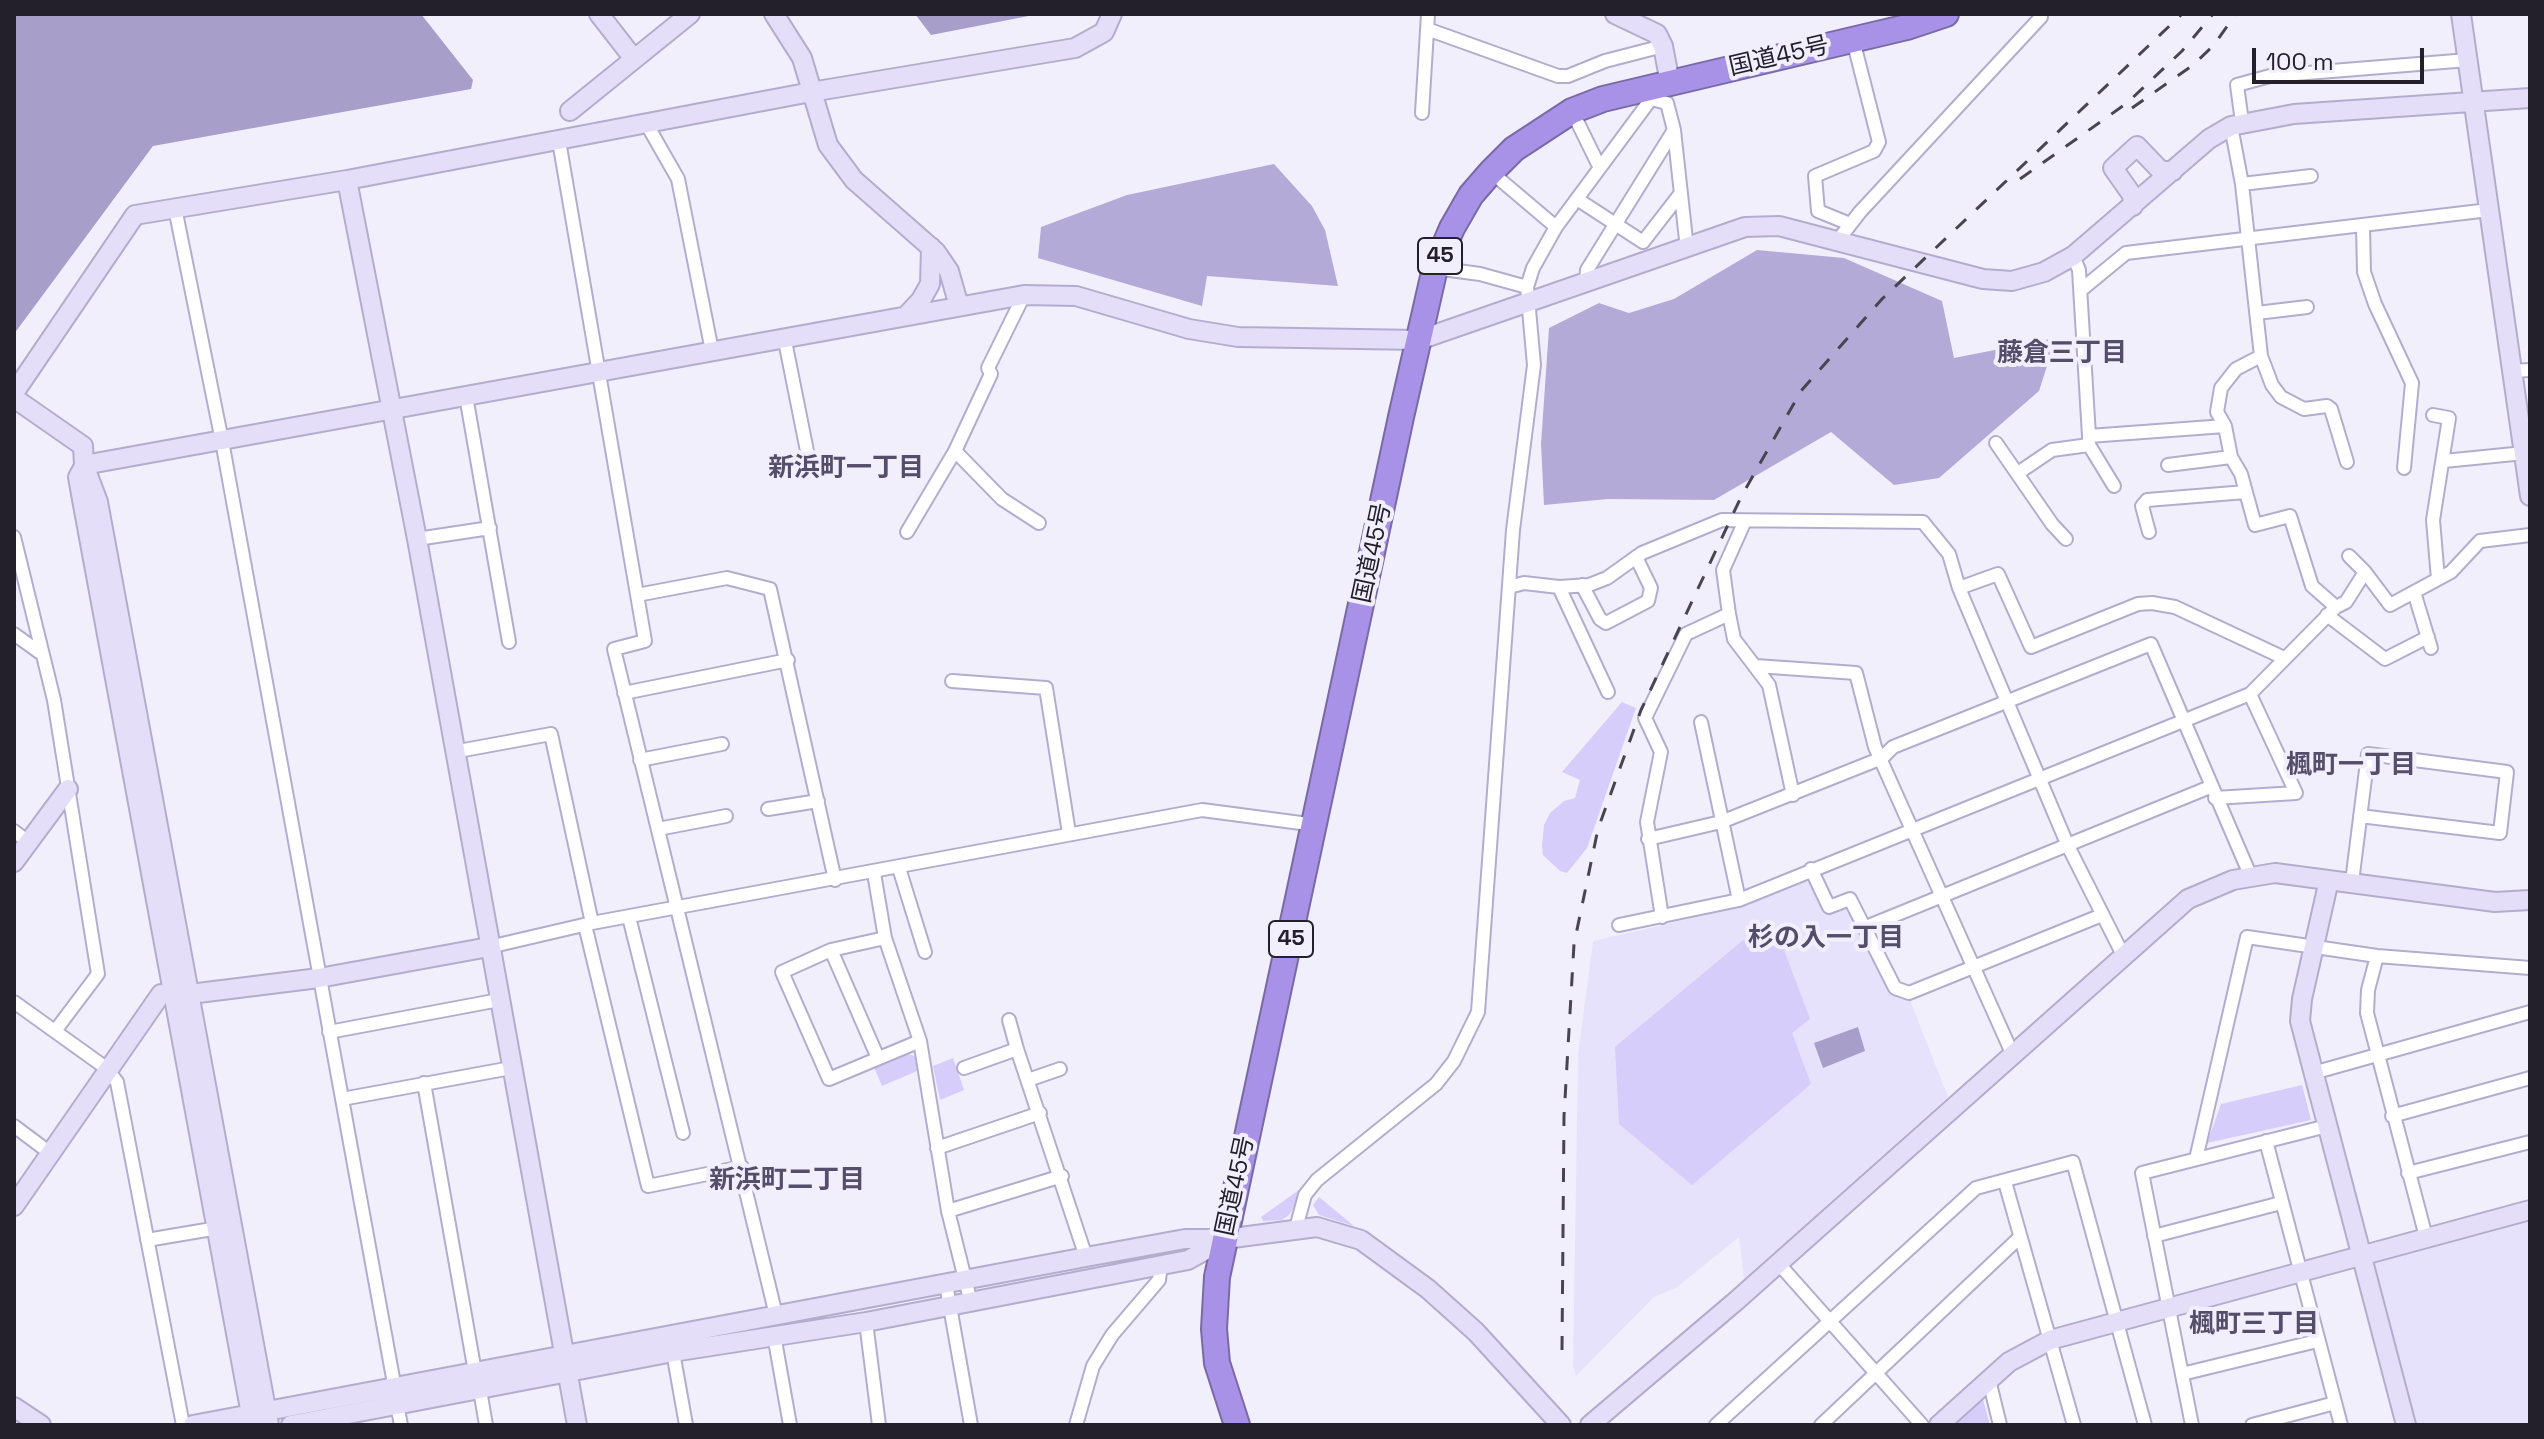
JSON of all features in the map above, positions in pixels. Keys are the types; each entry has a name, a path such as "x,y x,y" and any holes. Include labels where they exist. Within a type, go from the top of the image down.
{"highway":[{"name":"国道45号","path":"1237,1425 1217,1363 1214,1329 1217,1277 1435,268 1452,228 1491,172 1514,149 1572,111 1946,14"}],"street":[{"path":"599,14 634,59"},
{"path":"570,111 690,14"},
{"path":"774,14 796,45 828,145 840,164 931,247 949,271 959,306"},
{"path":"260,1419 182,994 78,477 84,465 83,446 14,396 135,215 347,180 811,92 1075,48 1104,32 1112,14"},
{"path":"1422,113 1428,14"},
{"path":"1296,1228 1305,1195 1317,1180 1436,1084 1454,1061 1478,1012 1509,587 1534,365 1528,296 1533,268 1556,227 1656,90 1663,46 1651,29 1615,14"},
{"path":"2461,14 2489,210 2521,370 2530,496"},
{"path":"1839,239 2041,17"},
{"path":"1427,29 1558,76 1568,76 1605,61 1663,46"},
{"path":"1850,224 1818,211 1815,176 1874,151 1879,142 1853,40"},
{"path":"2347,462 2331,409 2327,406 2304,409 2281,397 2272,385 2261,356 2247,241 2237,124 2237,85 2270,76 2468,60"},
{"path":"1656,90 1667,103 1674,130 1687,249"},
{"path":"84,465 1024,295 1076,296 1189,329 1238,337 1419,340 1528,296 1586,284 1745,227 1779,226 1839,239 1983,279 2012,281 2044,272 2073,256 2209,139 2237,124 2294,114 2530,98"},
{"path":"1572,111 1599,166"},
{"path":"646,123 678,179 712,351"},
{"path":"1586,284 1587,270 1674,130"},
{"path":"559,141 645,641 614,649 776,1315"},
{"path":"2133,206 2132,195 2113,168 2137,146 2161,171 2173,171"},
{"path":"1491,172 1556,227"},
{"path":"2242,184 2311,176"},
{"path":"347,180 417,539 453,752 577,1425"},
{"path":"1577,199 1643,242 1681,193"},
{"path":"175,208 222,441 401,1425"},
{"path":"2081,290 2126,253 2489,210"},
{"path":"2363,226 2364,272 2375,304 2412,383 2404,468"},
{"path":"907,315 930,284 931,247"},
{"path":"2073,256 2079,270 2081,290 2089,441 2114,486"},
{"path":"1435,268 1480,274 1528,296"},
{"path":"907,532 955,451 991,374 988,368 1024,295"},
{"path":"2257,313 2307,307"},
{"path":"784,336 809,461"},
{"path":"2261,356 2236,369 2221,388 2217,412 2225,426 2231,457 2241,474 2255,525 2290,516 2312,586 2331,611 2385,659 2430,642 2414,592"},
{"path":"466,396 509,642"},
{"path":"2433,415 2449,418 2433,520 2438,579"},
{"path":"2018,473 2052,450 2089,441 2225,426"},
{"path":"1996,443 2052,524 2066,539"},
{"path":"955,451 1002,499 1039,523"},
{"path":"2168,465 2231,457"},
{"path":"2444,461 2526,459"},
{"path":"2149,532 2142,506 2147,500 2246,492"},
{"path":"1509,587 1524,583 1559,587 1582,585 1607,578 1636,557 1722,520 1744,523 1923,522 1949,554 1959,588 2068,846 2124,957"},
{"path":"1744,523 1723,570 1729,614 1734,639 1769,685 1793,795"},
{"path":"417,539 490,528"},
{"path":"2349,556 2390,605 2451,572 2480,541 2530,535"},
{"path":"14,537 39,652 54,700 98,974 55,1031"},
{"path":"1582,585 1600,619 1606,623 1648,601 1651,588 1636,557"},
{"path":"1619,925 1739,900 2250,694 2331,611 2346,602 2365,572"},
{"path":"1959,588 1998,574 2031,647 2138,604 2152,603 2175,607 2284,658"},
{"path":"637,595 727,578 770,589 835,880"},
{"path":"1559,587 1608,692"},
{"path":"1662,917 1647,822 1661,752 1645,718 1686,634 1729,614"},
{"path":"14,634 39,652"},
{"path":"1648,839 1721,822 1793,795 1882,758 1893,747 2151,644 2251,877"},
{"path":"624,693 788,660"},
{"path":"1756,666 1856,673 1875,747 2012,1053"},
{"path":"952,681 1046,688 1069,833"},
{"path":"1866,927 2068,846 2213,793 2296,793 2250,694"},
{"path":"1701,722 1739,900"},
{"path":"453,752 551,734 589,924 648,1186 742,1167"},
{"path":"640,760 722,744"},
{"path":"2352,883 2360,816 2368,754 2507,772 2500,833 2360,816"},
{"path":"14,862 20,836 68,789"},
{"path":"768,809 818,801"},
{"path":"14,1206 106,1068 161,994 319,978 489,947 589,924 1202,810 1316,825"},
{"path":"658,829 726,816"},
{"path":"899,868 925,952"},
{"path":"1811,869 1829,907 1850,899 1895,988 1909,993 2102,915"},
{"path":"874,873 885,938 920,1041 948,1211 971,1303"},
{"path":"1590,1425 1779,1264 2188,899 2251,877 2275,873 2495,902 2530,900"},
{"path":"2329,880 2300,1021 2406,1425"},
{"path":"629,917 683,1133"},
{"path":"2196,1159 2247,937 2377,956 2530,968"},
{"path":"885,938 831,950 782,972 829,1079 920,1041"},
{"path":"831,950 878,1058"},
{"path":"2377,956 2368,990 2367,1013 2426,1237"},
{"path":"182,994 218,1228 260,1419"},
{"path":"329,1032 499,1000"},
{"path":"14,1002 106,1068 117,1082 183,1425"},
{"path":"2313,1073 2530,1012"},
{"path":"1009,1020 1086,1257"},
{"path":"964,1068 1017,1049"},
{"path":"342,1099 511,1068"},
{"path":"1028,1080 1060,1069"},
{"path":"2392,1116 2530,1078"},
{"path":"424,1083 486,1425"},
{"path":"937,1148 1040,1113"},
{"path":"14,1126 50,1153"},
{"path":"2192,1425 2142,1173 2327,1126"},
{"path":"2266,1141 2298,1272 2341,1425"},
{"path":"2408,1173 2530,1142"},
{"path":"1716,1425 1976,1188 2073,1162 2145,1425"},
{"path":"948,1211 1062,1176"},
{"path":"2005,1182 2074,1425"},
{"path":"2154,1236 2281,1203"},
{"path":"1939,1425 2020,1354 2050,1340 2530,1210"},
{"path":"147,1240 218,1228"},
{"path":"193,1425 260,1419 396,1397 478,1381 564,1354 1185,1239 1225,1239 1296,1228 1336,1230 1378,1251 1476,1332 1561,1425"},
{"path":"1821,1425 2020,1237"},
{"path":"478,1381 568,1374 673,1352 950,1307 1188,1260 1225,1239"},
{"path":"1779,1264 1922,1425"},
{"path":"1076,1425 1093,1366 1112,1335 1159,1280 1161,1265"},
{"path":"946,1284 971,1425"},
{"path":"866,1322 879,1425"},
{"path":"774,1335 790,1425"},
{"path":"2182,1374 2317,1341"},
{"path":"673,1352 686,1425"},
{"path":"1989,1380 2000,1425"},
{"path":"291,1425 396,1397"},
{"path":"2252,1425 2335,1403"},
{"path":"14,1407 41,1425"}],"shaded area":[{"path":"14,14 421,14 473,80 471,89 153,146 14,334"},
{"path":"915,14 1039,14 931,35"},
{"path":"1274,164 1312,206 1325,230 1338,286 1207,276 1202,306 1038,258 1041,227 1127,195"},
{"path":"1757,250 1844,258 1942,301 1954,358 2056,338 2039,391 1939,478 1894,485 1831,432 1714,500 1608,499 1544,505 1541,444 1549,328 1599,303 1629,313 1674,299"},
{"path":"1622,702 1636,708 1587,848 1567,873 1560,871 1543,855 1542,846 1544,825 1550,813 1564,801 1575,798 1580,780 1562,772"},
{"path":"1803,881 1811,883 1824,915 1844,908 1852,910 1891,993 1910,1000 1948,1097 1744,1279 1739,1237 1676,1288 1654,1297 1576,1376 1573,1366 1578,1055 1593,941 1749,905"},
{"path":"1748,936 1784,950 1810,1019 1792,1033 1811,1084 1692,1185 1619,1124 1615,1047"},
{"path":"1858,1027 1865,1051 1823,1068 1814,1043"},
{"path":"904,1053 915,1056 917,1071 882,1086 874,1067"},
{"path":"953,1058 964,1090 940,1100 933,1066"},
{"path":"2302,1085 2311,1120 2207,1143 2221,1104"},
{"path":"1299,1190 1301,1193 1290,1214 1282,1220 1263,1221 1261,1217"},
{"path":"1319,1197 1354,1226 1319,1215 1313,1205"},
{"path":"2530,1217 2530,1425 2415,1425 2372,1267 2378,1256"},
{"path":"1982,1396 1990,1425 1948,1425"}],"railway":[{"path":"1562,1350 1564,1116 1574,944 1598,829 1641,710 1741,497 1801,391 1882,299 2182,14"},
{"path":"2020,179 2127,103 2182,51 2213,14"},
{"path":"2132,108 2193,65 2213,46 2236,14"}],"district":[{"name":"藤倉三丁目","path":"2062,354"},
{"name":"新浜町一丁目","path":"846,469"},
{"name":"楓町一丁目","path":"2351,766"},
{"name":"杉の入一丁目","path":"1826,939"},
{"name":"新浜町二丁目","path":"787,1181"},
{"name":"楓町三丁目","path":"2254,1325"}]}
